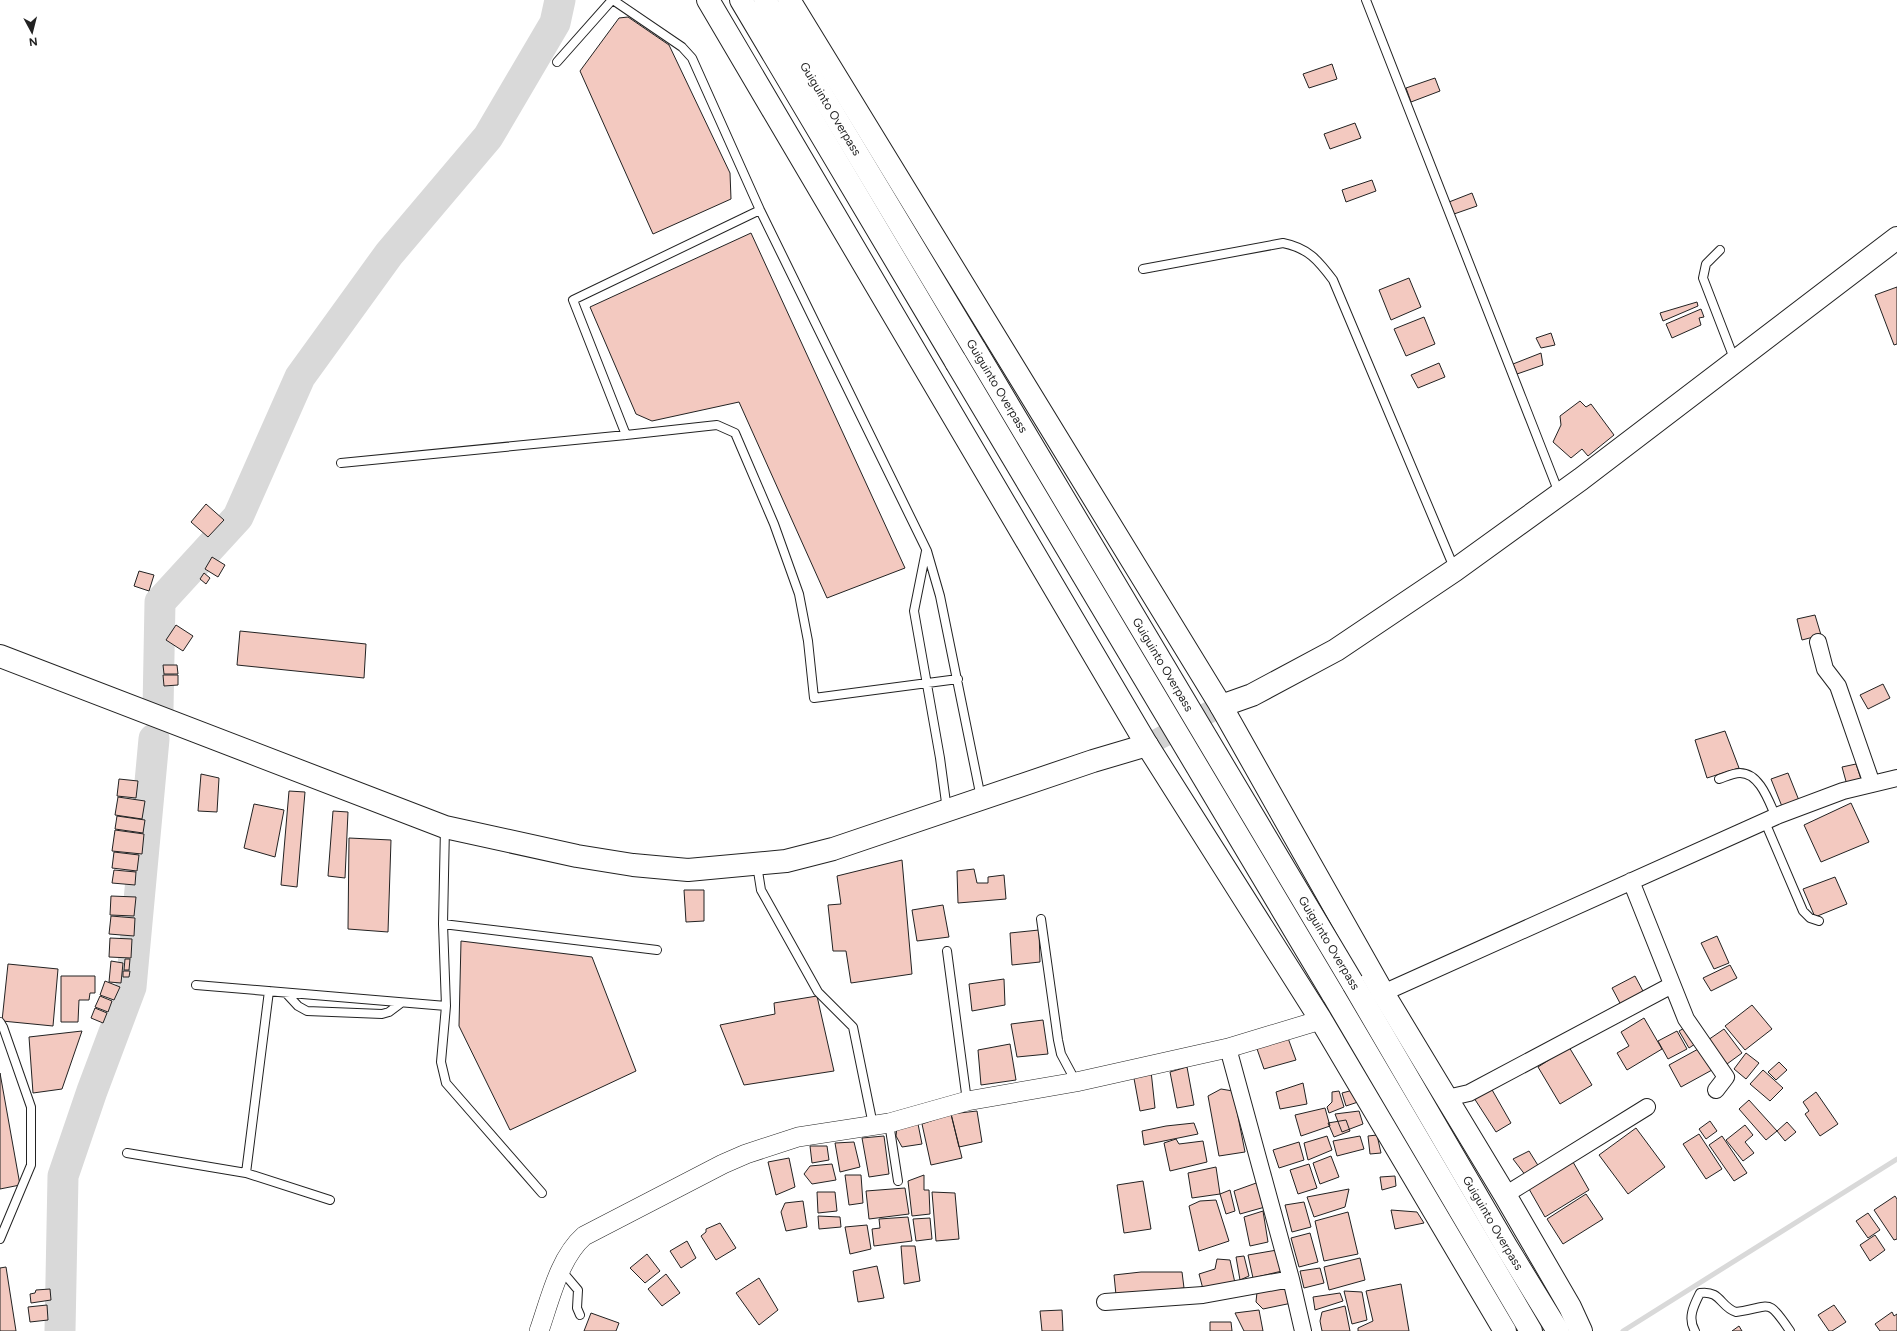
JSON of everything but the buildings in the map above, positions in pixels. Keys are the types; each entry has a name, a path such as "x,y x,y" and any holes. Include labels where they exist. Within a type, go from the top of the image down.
{"main road":[{"path":"708,0 1146,745 1321,1020 1505,1331"},
{"name":"Guiguinto Overpass","path":"741,0 1332,993 1531,1331"},
{"name":"Guiguinto Overpass","path":"765,0 1352,982 1506,1246 1558,1331"},
{"path":"790,0 1221,706 1383,993 1505,1195 1570,1307 1581,1331"},
{"path":"1221,706 1252,695 1336,650 1455,570 1560,494 1897,238"},
{"path":"0,656 445,827 577,856 633,865 688,870 786,861 833,849 981,798 1146,745"}],"street":[{"path":"1818,642 1825,669 1838,686 1872,784"},
{"path":"1383,993 1770,819 1843,791 1897,778"},
{"path":"1631,881 1686,1019 1726,1076 1716,1090"},
{"path":"1447,1098 1469,1093 1672,986"},
{"path":"538,1331 565,1258 575,1244 584,1236 722,1164 746,1154 798,1137 881,1124 967,1101 1076,1082 1228,1048 1321,1020"},
{"path":"1228,1048 1291,1279 1303,1331"},
{"path":"1505,1195 1647,1107"},
{"path":"1105,1302 1202,1295 1291,1279"}],"lane":[{"path":"557,62 612,0 682,47 692,58 760,210 926,551 940,596 981,798"},
{"path":"1366,0 1560,494"},
{"path":"626,435 573,300 760,210"},
{"path":"1143,269 1283,243 1297,246 1318,260 1333,280 1455,570"},
{"path":"1720,250 1706,264 1703,278 1735,362"},
{"path":"341,463 717,425 735,433 774,524 799,594 808,641 814,698 958,679"},
{"path":"926,551 914,611 940,758 947,810"},
{"path":"1719,779 1739,773 1747,774 1762,788 1770,819 1803,911 1810,918 1819,921"},
{"path":"445,827 443,924 446,1006 441,1062 446,1083 542,1193"},
{"path":"757,864 761,890 818,992 853,1027 898,1180"},
{"path":"1041,919 1061,1054 1076,1082"},
{"path":"443,924 657,950"},
{"path":"947,950 967,1101"},
{"path":"196,985 446,1006"},
{"path":"246,1173 269,991"},
{"path":"286,993 298,1006 307,1011 382,1014 388,1012 401,1003"},
{"path":"0,1022 4,1027 31,1107 32,1166 0,1240"},
{"path":"128,1153 246,1173 330,1200"},
{"path":"561,1270 578,1290 576,1308 580,1315"},
{"path":"1695,1331 1692,1326 1691,1317 1694,1305 1700,1293 1709,1292 1717,1296 1731,1311 1736,1312 1767,1306 1774,1309 1790,1331"}],"waterway":[{"path":"158,709 160,602 238,517 300,377 389,254 488,137 555,23 560,0"},
{"path":"60,1331 63,1176 92,1091 131,987 154,739"},
{"path":"1623,1331 1897,1159"}],"tunnel":[{"path":"1147,745 1221,706"}]}
